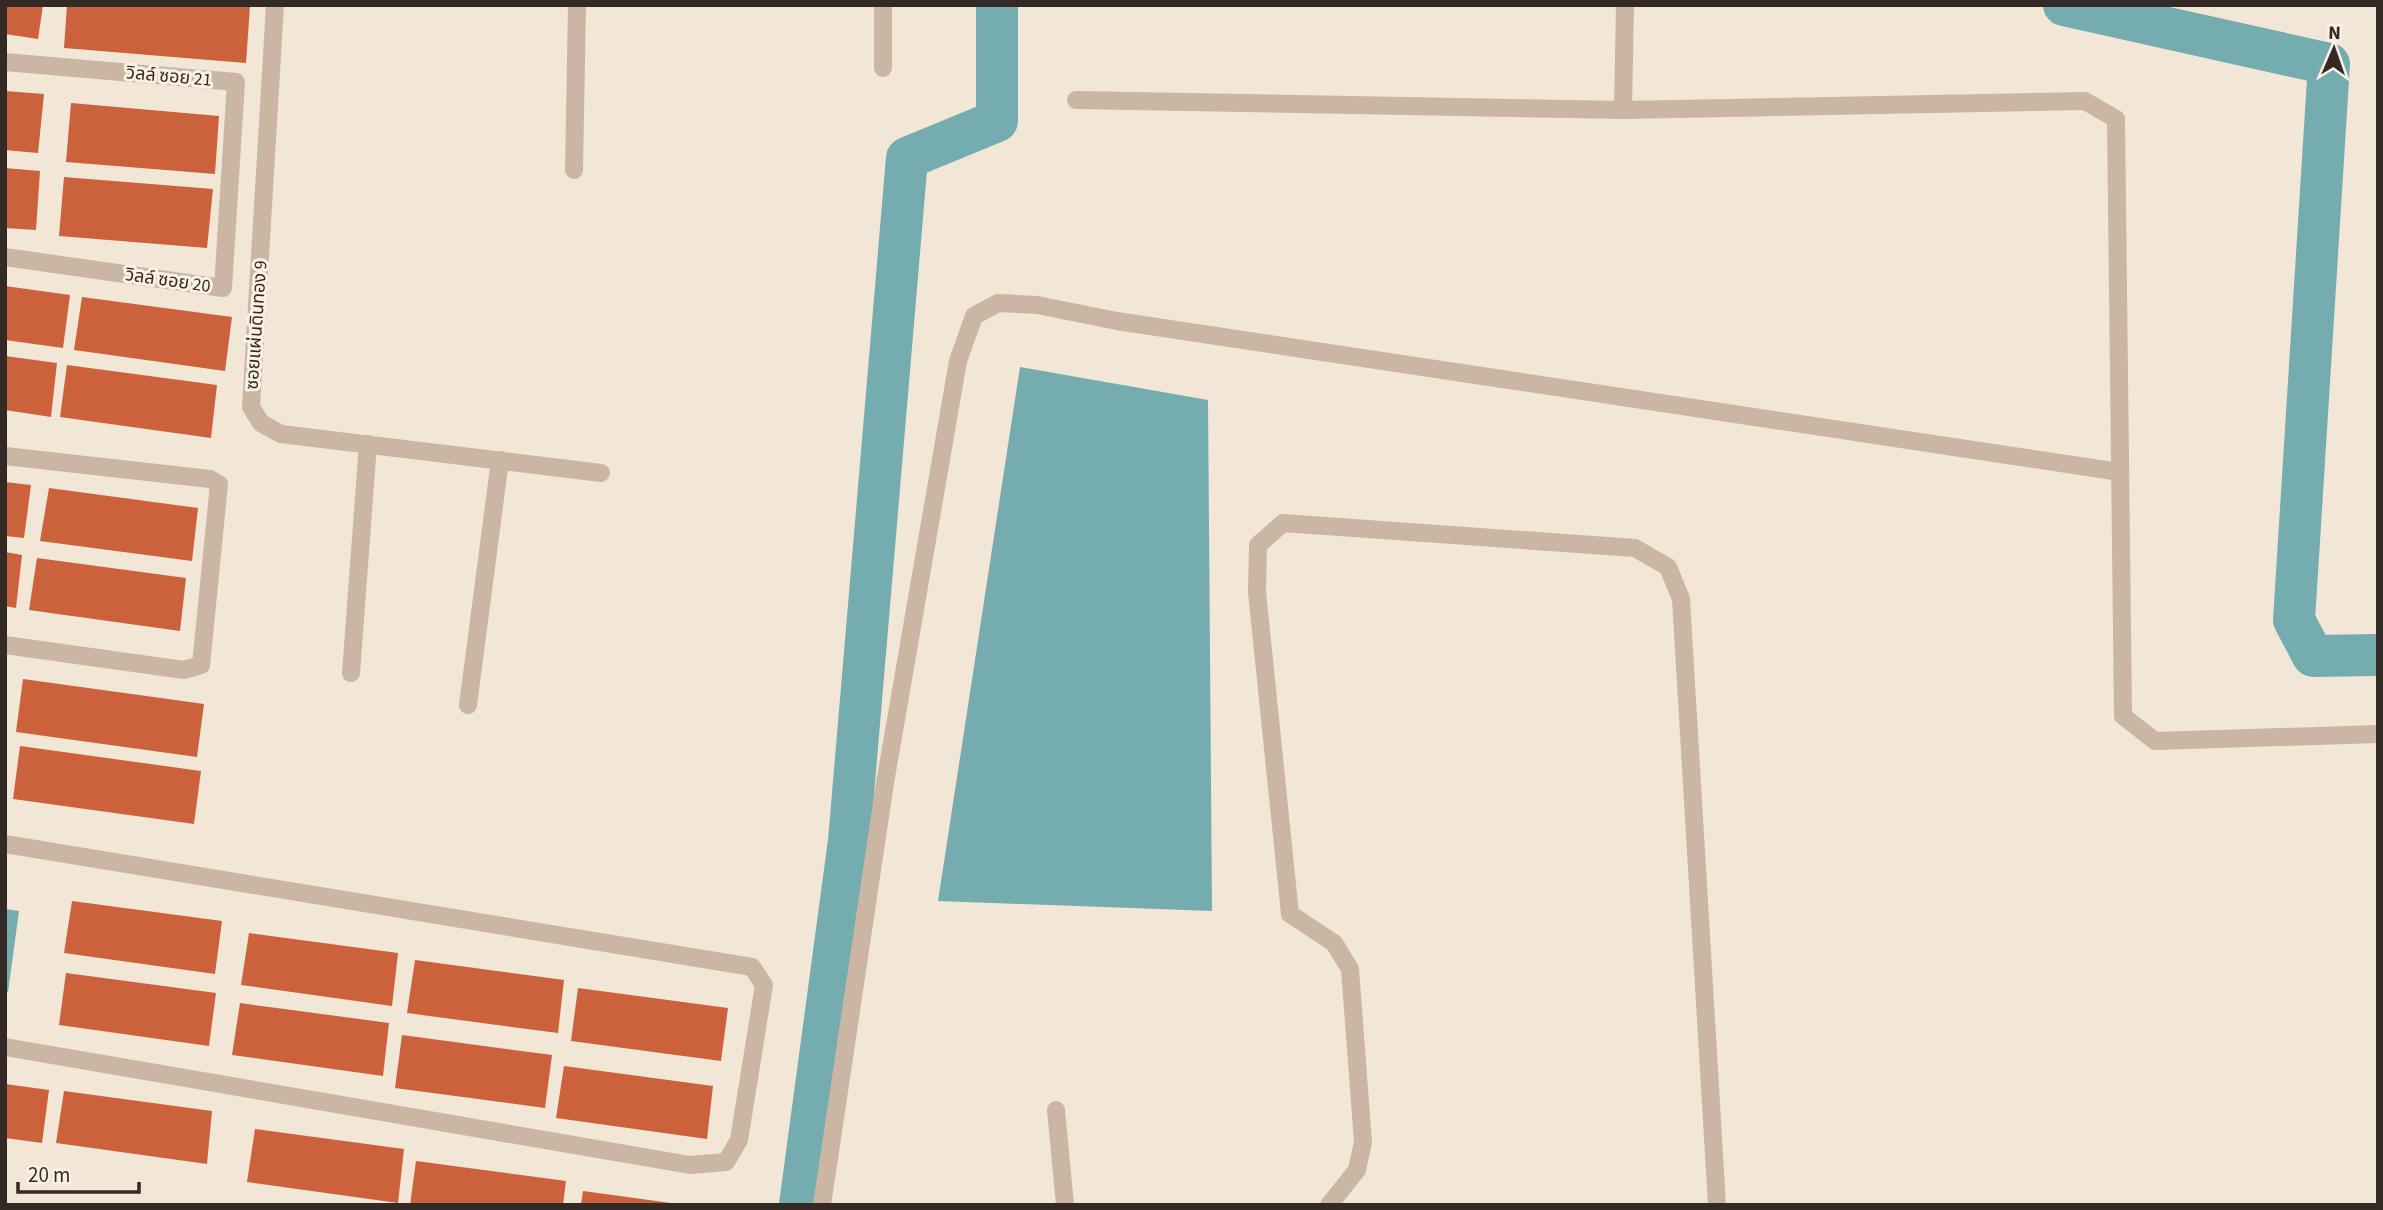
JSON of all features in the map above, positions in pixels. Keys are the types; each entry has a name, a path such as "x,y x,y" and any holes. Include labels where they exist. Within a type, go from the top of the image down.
{"street":[{"name":"ซอยแผ่นดินทอง 9","path":"275,5 251,407 261,423 281,434 601,472"},
{"path":"574,170 577,5"},
{"path":"883,5 883,68"},
{"path":"1623,110 1625,5"},
{"name":"วิลล์ ซอย 21","path":"5,62 236,82 229,179"},
{"path":"1076,100 1623,110 2085,101 2116,119 2123,716 2155,741 2378,734"},
{"name":"วิลล์ ซอย 20","path":"5,257 223,288 229,179"},
{"path":"822,1205 885,783 958,361 974,316 998,303 1037,305 1117,321 2120,472"},
{"path":"351,673 368,444"},
{"path":"5,456 210,479 219,484 201,665 184,670 5,645"},
{"path":"468,705 500,460"},
{"path":"1329,1205 1357,1170 1363,1142 1350,969 1334,943 1290,914 1257,592 1258,545 1283,523 1635,548 1668,567 1681,599 1717,1205"},
{"path":"5,844 752,967 764,985 739,1140 726,1162 690,1165 5,1046"},
{"path":"1056,1110 1066,1205"}],"water":[{"path":"1020,367 1208,400 1212,911 938,901"},
{"path":"5,909 19,911 8,992 5,991"}],"building":[{"path":"5,5 43,5 38,39 5,34"},
{"path":"67,5 250,6 246,63 64,48"},
{"path":"5,91 44,94 38,153 5,150"},
{"path":"71,103 219,116 215,174 66,162"},
{"path":"5,168 40,171 36,230 5,228"},
{"path":"64,177 213,189 207,248 59,236"},
{"path":"5,286 70,295 63,348 5,340"},
{"path":"82,297 232,317 225,371 74,350"},
{"path":"5,356 57,363 51,417 5,410"},
{"path":"67,365 217,385 211,438 60,417"},
{"path":"5,482 31,485 24,538 5,536"},
{"path":"49,488 198,508 192,561 40,541"},
{"path":"5,552 22,555 16,608 5,606"},
{"path":"37,558 186,578 180,631 29,610"},
{"path":"23,679 204,704 197,757 16,732"},
{"path":"20,746 201,771 194,824 13,799"},
{"path":"72,901 222,921 215,974 64,953"},
{"path":"249,933 398,953 392,1006 241,985"},
{"path":"415,960 564,980 558,1033 407,1013"},
{"path":"66,973 216,993 209,1046 59,1025"},
{"path":"578,988 728,1008 721,1061 571,1041"},
{"path":"240,1003 389,1023 383,1076 232,1055"},
{"path":"402,1035 552,1055 545,1108 395,1088"},
{"path":"564,1066 713,1086 707,1139 556,1118"},
{"path":"5,1084 49,1090 42,1143 5,1138"},
{"path":"64,1091 212,1111 207,1164 56,1143"},
{"path":"255,1129 404,1149 398,1203 247,1182"},
{"path":"416,1161 566,1181 563,1205 410,1205"},
{"path":"583,1191 671,1203 671,1205 581,1205"}],"waterway":[{"path":"800,1205 849,841 907,158 997,121 997,5"},
{"path":"2064,5 2329,64 2294,620 2313,656 2378,655"}]}
